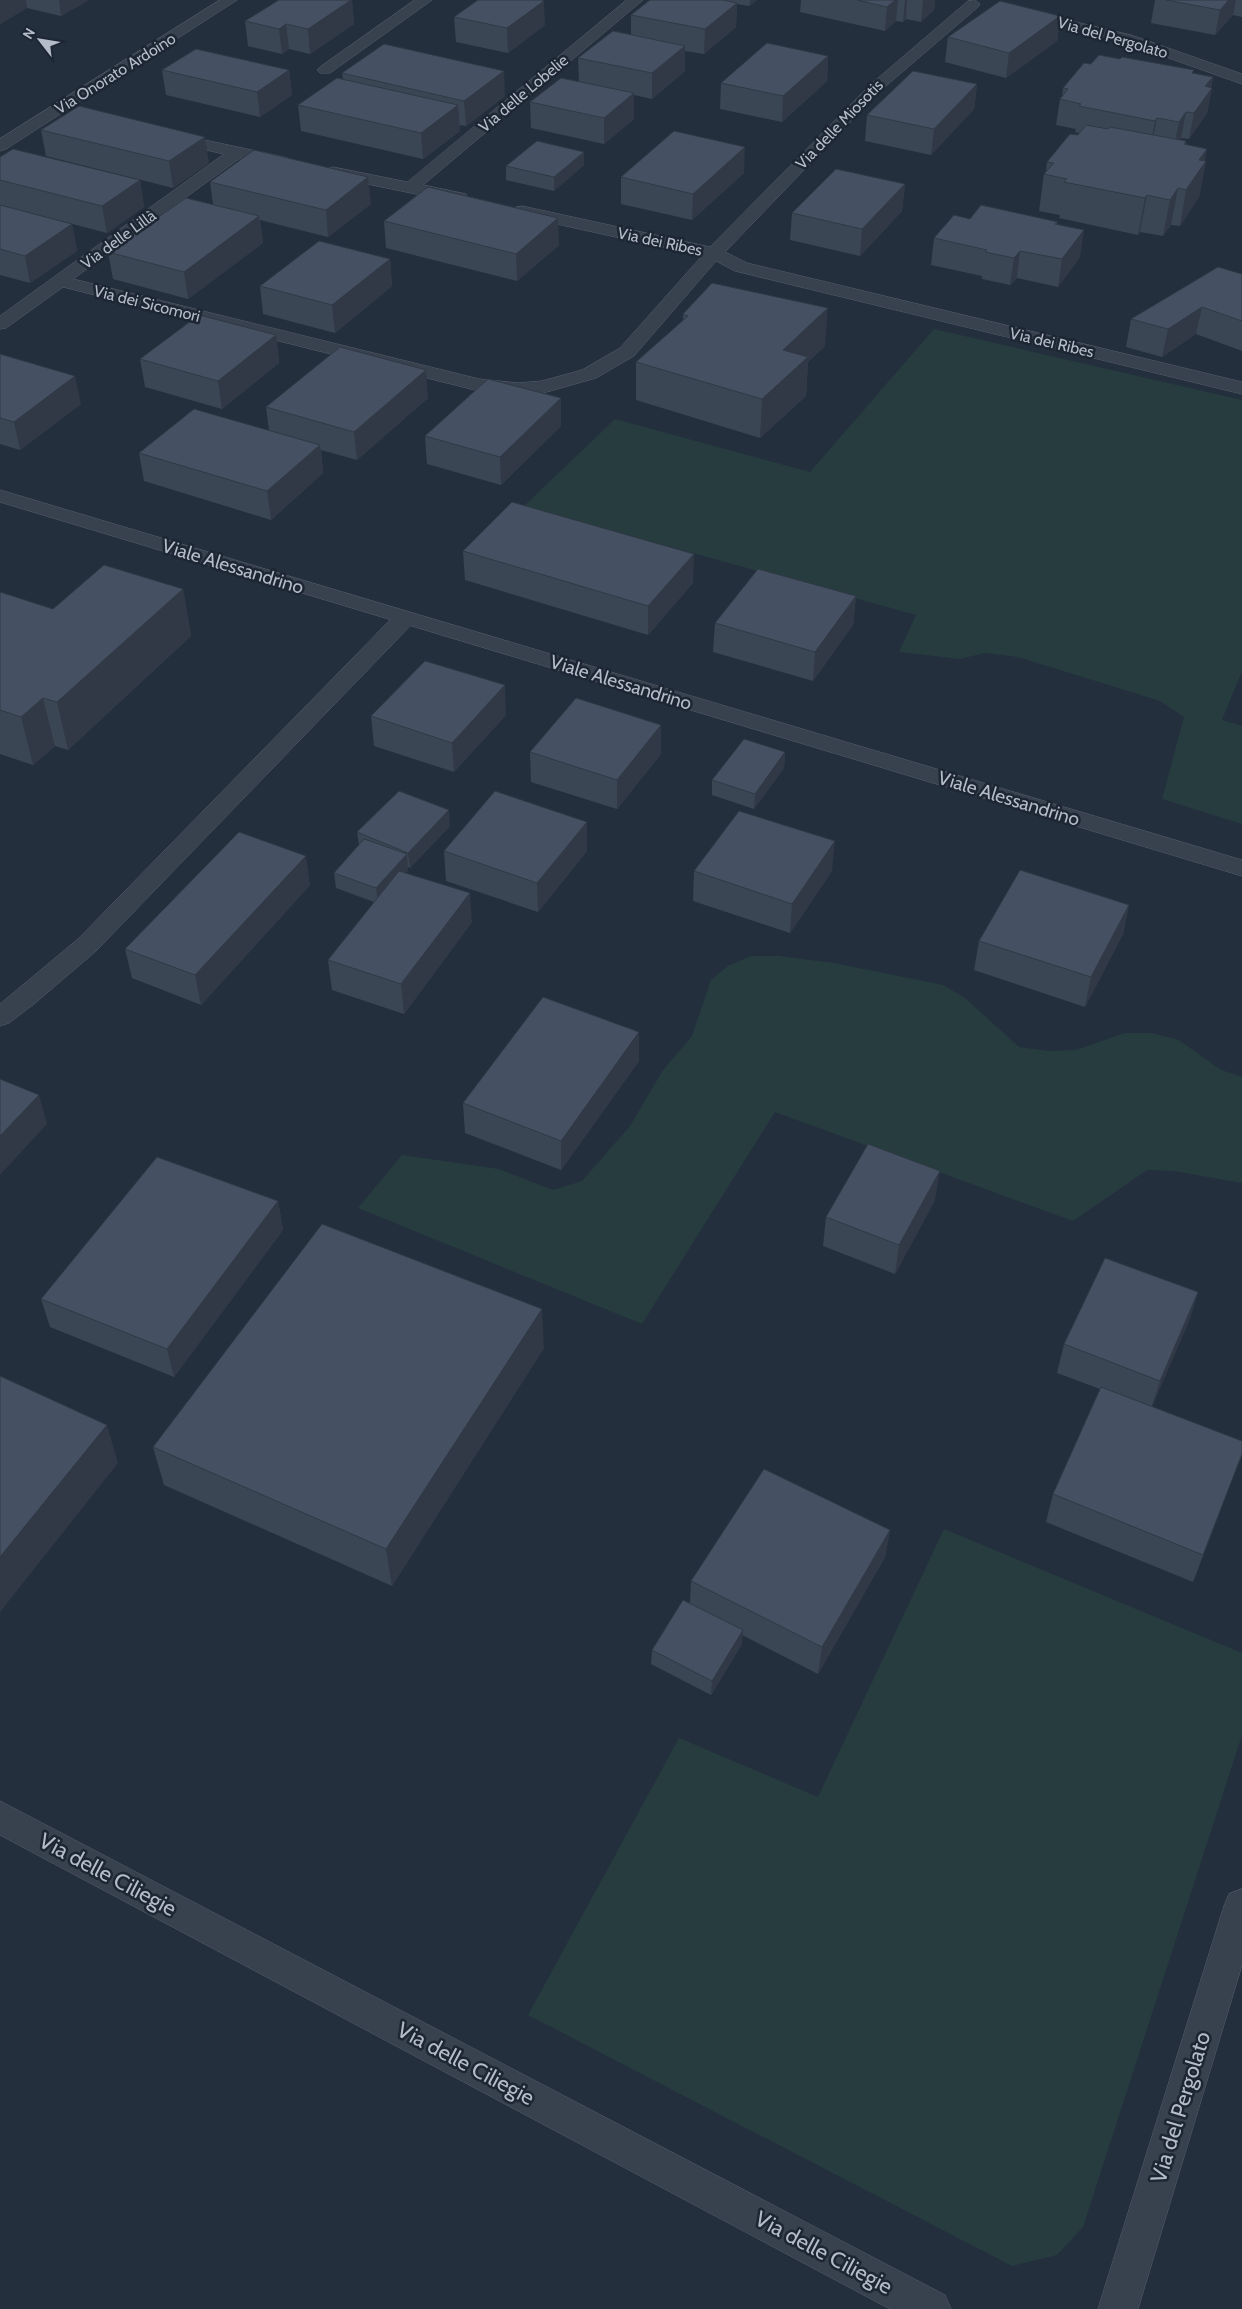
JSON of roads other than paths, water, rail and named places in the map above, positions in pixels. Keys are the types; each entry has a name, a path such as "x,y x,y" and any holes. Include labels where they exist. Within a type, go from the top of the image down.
{"street":[{"name":"Via Onorato Ardoino","path":"0,146 230,0"},
{"path":"325,70 425,0"},
{"name":"Via delle Lobelie","path":"411,187 636,0"},
{"path":"952,0 991,8"},
{"name":"Via delle Miosotis","path":"714,253 886,77 973,4"},
{"name":"Via del Pergolato","path":"1009,11 1110,34 1242,79"},
{"path":"159,135 236,153 474,201"},
{"name":"Via delle Lillà","path":"0,324 236,153"},
{"name":"Via dei Ribes","path":"502,207 714,253 741,267 1242,388"},
{"name":"Via dei Sicomori","path":"60,281 464,382 492,387 529,389 575,379 627,352 714,253"},
{"name":"Viale Alessandrino","path":"0,496 1242,868"},
{"path":"0,1016 32,993 87,946 405,618"},
{"name":"Via delle Ciliegie","path":"0,1818 931,2309"},
{"name":"Via del Pergolato","path":"1118,2309 1242,1906"}]}
